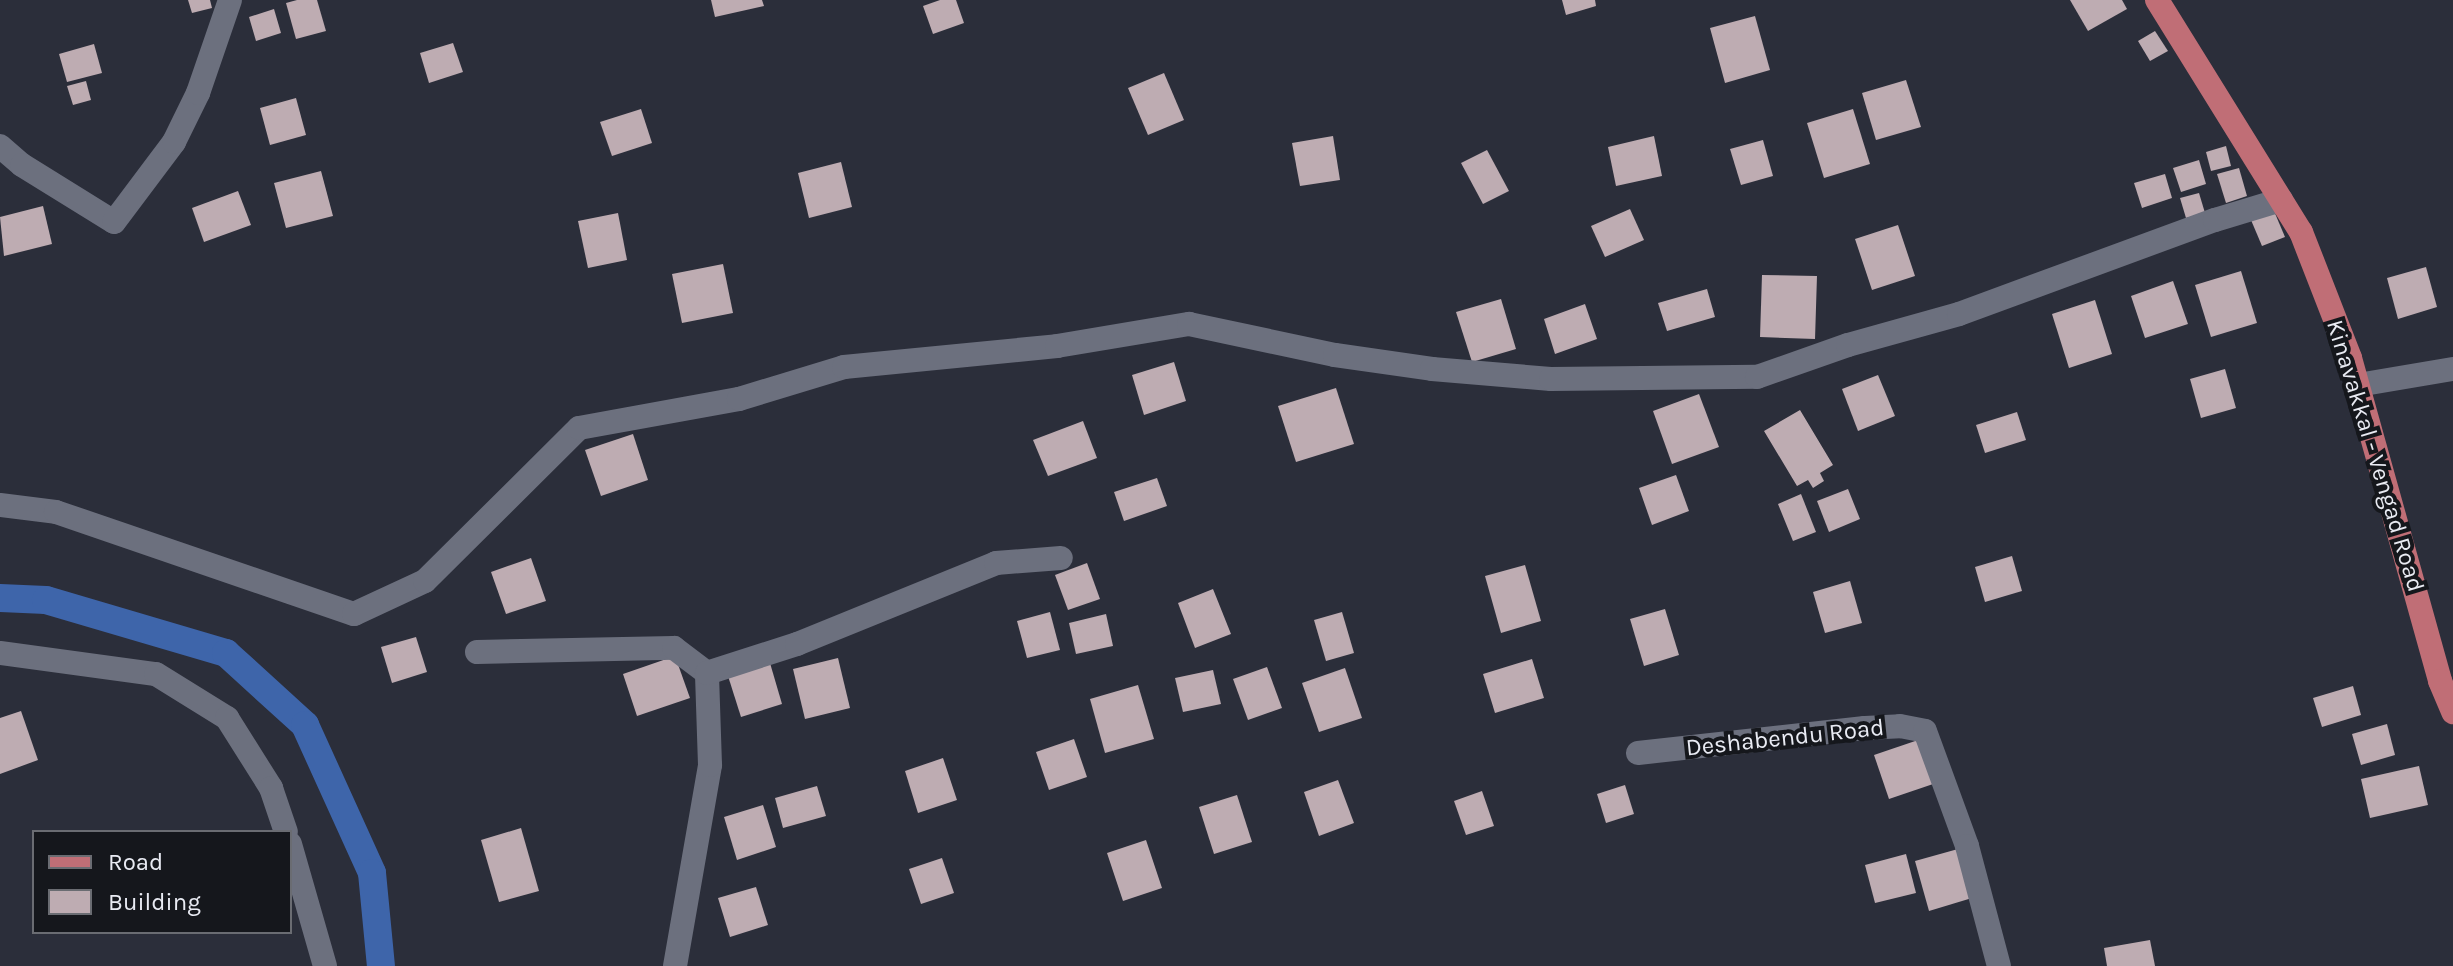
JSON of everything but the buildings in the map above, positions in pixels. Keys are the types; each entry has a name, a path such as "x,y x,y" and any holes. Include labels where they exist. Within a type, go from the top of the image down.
{"main road":[{"name":"Kinavakkal - Vengad Road","path":"2157,0 2301,232 2358,385 2440,681 2453,712"}],"street":[{"path":"0,146 22,165 114,222 174,142 198,93 230,0"},
{"path":"0,505 56,512 84,520 354,614 425,581 579,428 739,399 844,367 1057,346 1189,324 1335,355 1432,369 1551,379 1757,377 1848,345 1959,314 2281,200"},
{"path":"2358,385 2453,369"},
{"path":"707,673 797,644 996,563 1061,558"},
{"path":"477,652 674,648 707,673"},
{"path":"0,653 156,674 227,718 271,788 285,830"},
{"path":"675,966 710,765 707,673"},
{"name":"Deshabendu Road","path":"1638,753 1865,728 1900,726 1925,731 1967,846 1999,966"},
{"path":"292,851 325,966"}],"waterway":[{"path":"0,598 46,600 226,653 305,725 372,873 381,966"}]}
